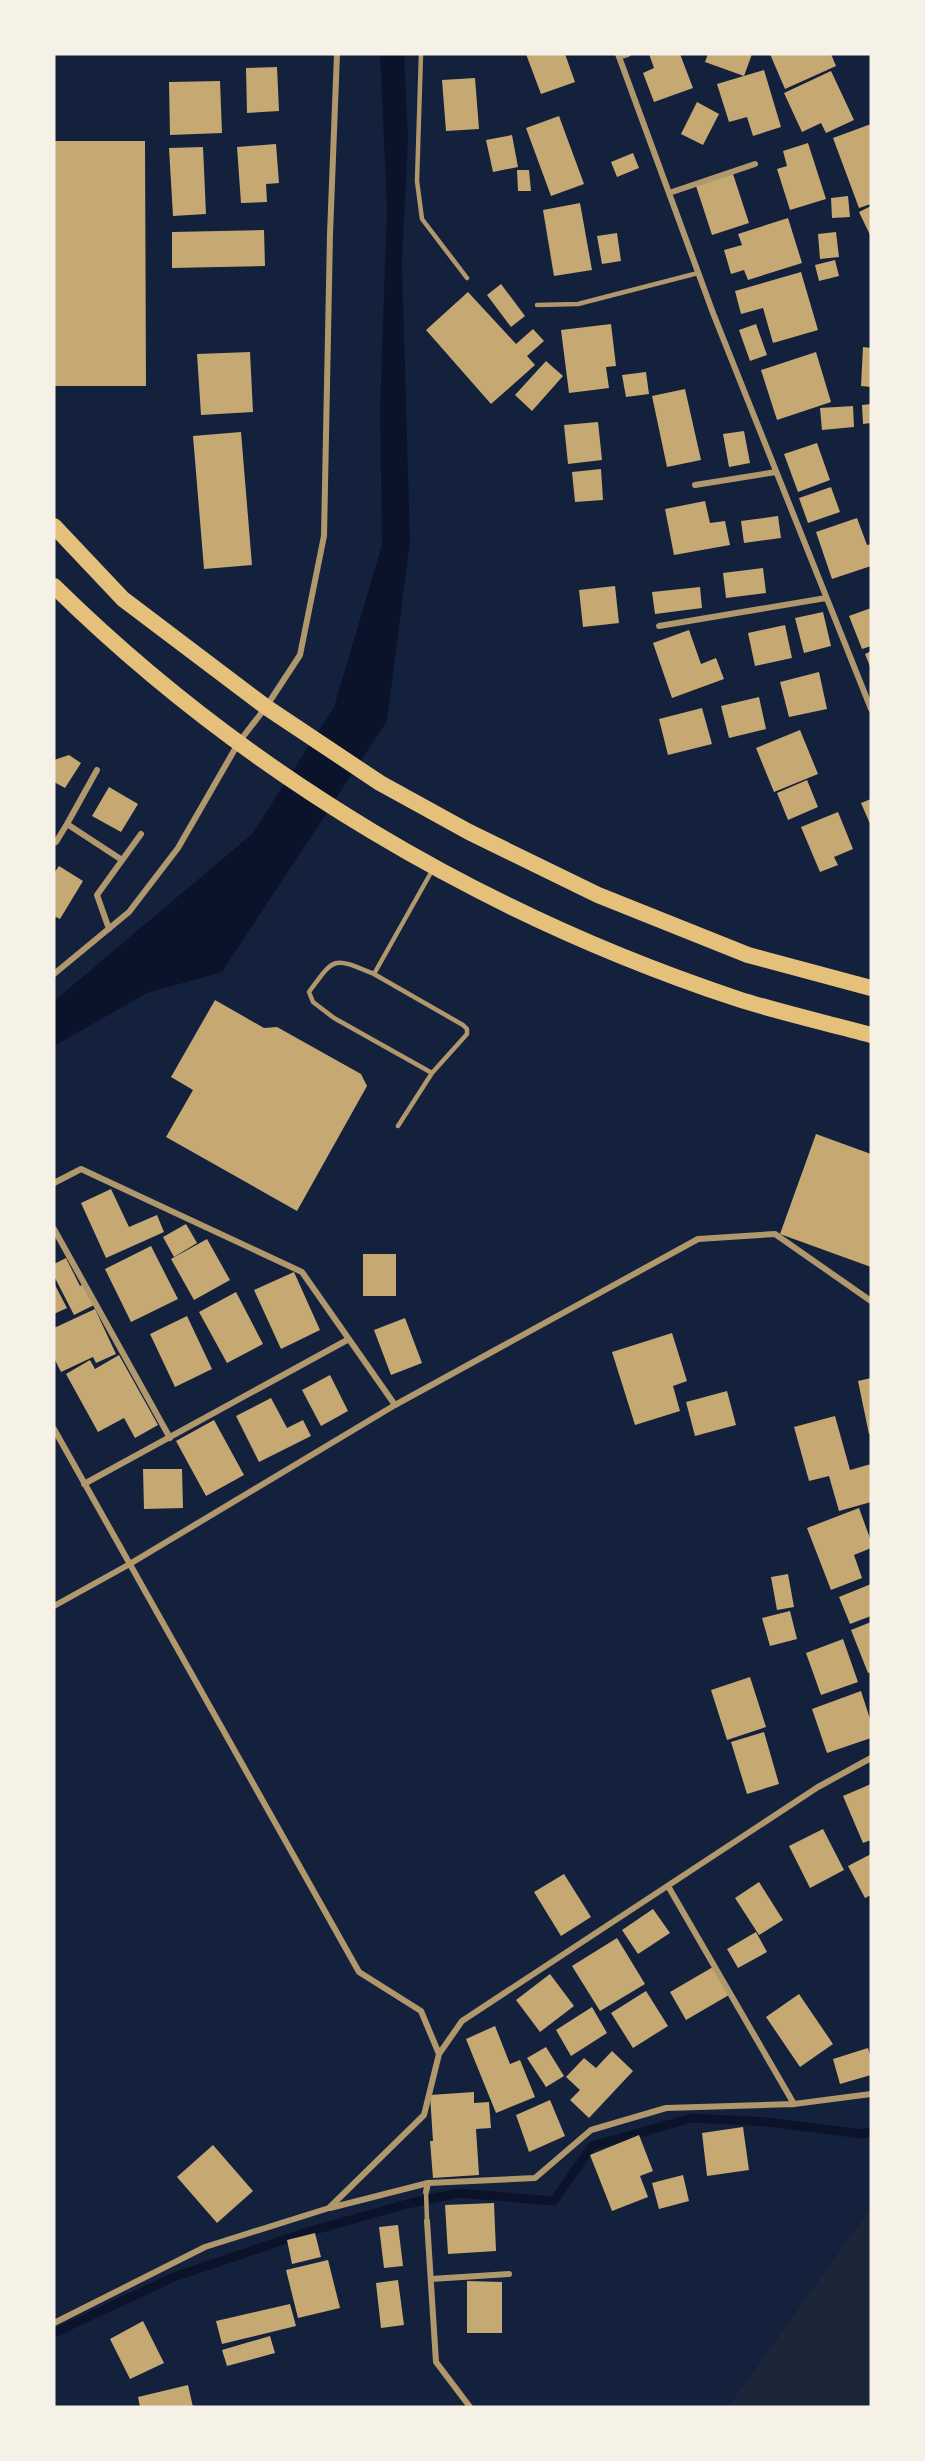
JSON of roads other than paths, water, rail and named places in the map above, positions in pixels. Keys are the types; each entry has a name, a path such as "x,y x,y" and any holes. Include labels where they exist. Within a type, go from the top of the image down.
{"highway":[{"path":"54,526 123,599 266,707 380,783 469,832 608,900 748,955 871,988"},
{"path":"54,586 151,675 263,761 357,822 434,866 537,918 614,953 739,999 871,1035"}],"street":[{"path":"54,974 129,912 178,849 239,742 266,707 300,655 324,536 330,234 337,54"},
{"path":"628,54 619,56 698,273 871,709"},
{"path":"669,193 755,164"},
{"path":"695,485 776,472"},
{"path":"659,626 826,598"},
{"path":"56,842 98,770"},
{"path":"67,824 122,860"},
{"path":"109,929 97,895 141,834"},
{"path":"54,1183 81,1169 302,1272 394,1405"},
{"path":"54,1229 170,1438"},
{"path":"54,1606 128,1565 394,1405 698,1239 775,1234 871,1301"},
{"path":"84,1484 349,1339"},
{"path":"54,1429 128,1565 358,1972 421,2011 439,2054"},
{"path":"330,2208 424,2115 439,2054 462,2021 818,1787 871,1758"},
{"path":"668,1886 794,2104"},
{"path":"54,2323 205,2247 330,2208 428,2183 535,2178 591,2130 666,2108 794,2104 871,2094"},
{"path":"426,2192 428,2183"},
{"path":"427,2221 436,2362 470,2407"},
{"path":"431,2279 509,2274"}],"lane":[{"path":"421,54 417,181 422,219 466,278"},
{"path":"537,305 578,304 698,273"},
{"path":"374,974 434,866"},
{"path":"398,1126 432,1073 466,1034 467,1029 374,974 345,962 334,962 328,967 309,992 312,1002 333,1018 432,1073"},
{"path":"426,2192 427,2221"}],"waterway":[{"path":"54,2333 174,2277 304,2233 407,2204 458,2193 554,2201 592,2146 692,2118 767,2122 862,2134 871,2132"}]}
